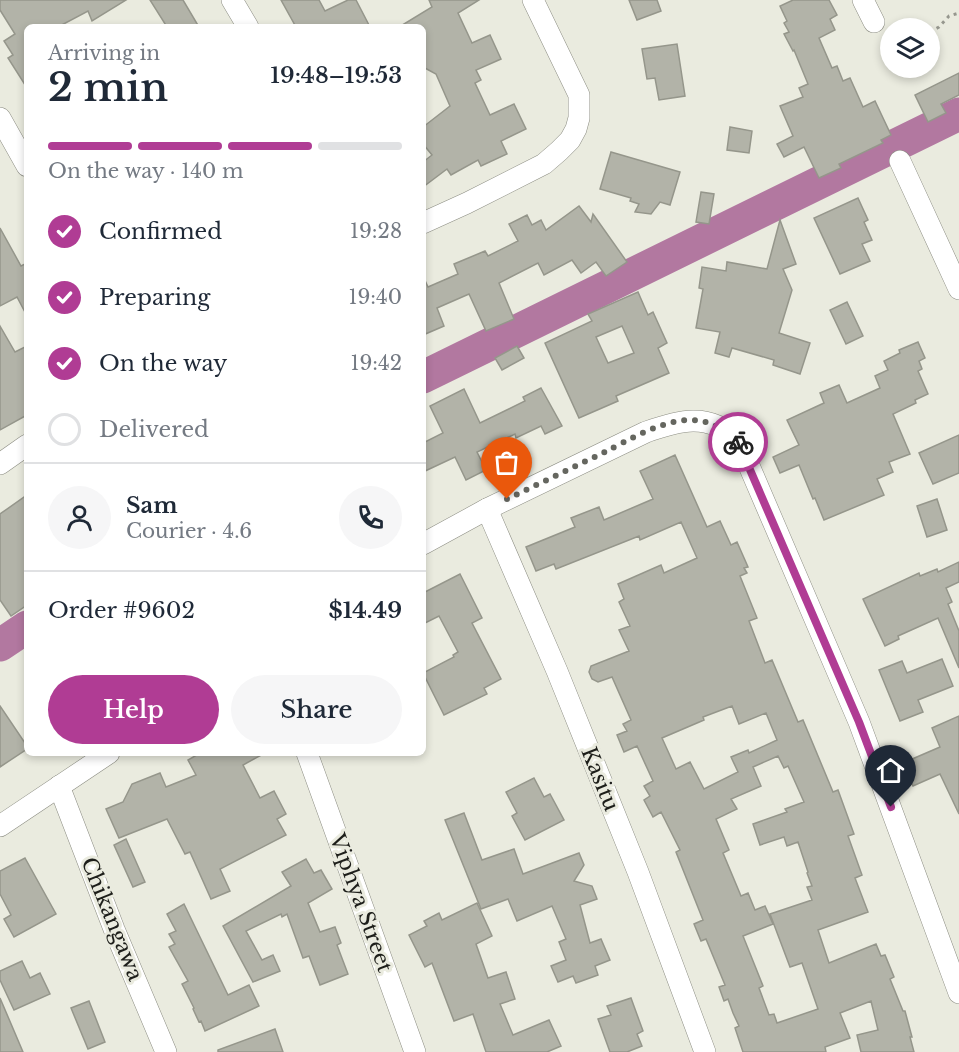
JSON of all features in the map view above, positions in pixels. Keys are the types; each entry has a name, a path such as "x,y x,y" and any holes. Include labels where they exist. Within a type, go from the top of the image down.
{"street":[{"path":"232,0 246,24"},
{"path":"426,222 544,164 570,140 576,129 579,118 579,95 533,0"},
{"path":"863,0 874,22"},
{"path":"0,118 24,161"},
{"path":"900,161 959,289"},
{"path":"426,542 487,509 646,432 671,423 692,420 724,430 737,441 859,722 959,993"},
{"path":"0,464 24,447"},
{"name":"Kasitu","path":"487,509 557,671 633,861 705,1052"},
{"path":"0,826 104,756"},
{"name":"Viphya Street","path":"308,756 415,1052"},
{"name":"Chikangawa","path":"59,786 114,929 166,1052"}],"path":[{"path":"940,26 949,16 959,13"}],"building":[{"path":"0,0 126,0 92,21 88,11 64,24 24,24 24,83 8,58 13,55 4,41 15,34 0,10"},
{"path":"150,0 183,0 197,24 165,24"},
{"path":"281,0 319,0 325,11 348,0 356,0 368,24 294,24"},
{"path":"429,0 479,0 458,13 472,43 490,35 501,59 476,70 481,80 475,83 490,115 514,104 526,129 501,141 507,154 481,166 478,160 451,175 447,169 426,185 426,160 432,155 426,148 426,125 450,106 436,74 426,69 426,24 404,24 432,7"},
{"path":"629,0 657,0 661,11 637,20"},
{"path":"793,0 829,0 837,15 830,19 835,30 819,38 832,68 837,66 843,81 850,78 863,107 875,101 891,135 881,140 883,143 839,164 841,168 819,178 804,147 784,157 777,144 793,136 780,106 803,97 799,88 808,84 794,50 784,34 789,32 780,6"},
{"path":"677,44 685,96 659,100 655,78 647,79 642,49"},
{"path":"959,73 959,95 941,104 946,113 928,122 915,95"},
{"path":"730,127 752,131 749,153 727,150"},
{"path":"611,152 680,172 670,205 660,202 651,214 635,212 639,204 630,201 631,198 600,189"},
{"path":"701,192 714,194 709,224 696,222"},
{"path":"858,198 868,220 864,222 872,240 862,244 870,261 840,274 814,218"},
{"path":"579,206 591,222 593,214 627,262 606,276 596,262 581,273 572,260 544,275 538,263 499,283 514,319 486,331 469,294 437,308 444,326 426,334 426,283 428,287 458,274 454,264 485,251 488,256 518,241 509,224 527,215 532,225 541,220 546,230"},
{"path":"780,220 796,264 783,269 792,290 779,333 810,343 800,374 773,365 774,360 732,348 729,357 715,353 720,332 696,328 703,289 699,288 702,267 726,271 727,262 767,269"},
{"path":"0,228 21,266 24,264 24,310 17,297 0,306"},
{"path":"638,292 648,315 653,312 667,343 658,348 669,373 616,396 618,401 579,418 545,343 592,321 588,314","holes":["622,326 634,353 608,363 596,337"]},
{"path":"847,302 863,336 846,344 830,310"},
{"path":"0,326 15,352 24,348 24,417 0,430"},
{"path":"918,342 925,358 919,361 922,369 918,371 928,394 915,400 916,403 893,414 910,454 889,462 893,472 877,479 884,495 824,520 799,465 780,473 773,457 799,445 787,420 824,403 820,393 839,385 847,403 880,388 875,376 888,370 884,361 900,353 899,350"},
{"path":"517,346 524,358 502,370 495,358"},
{"path":"541,388 562,426 545,434 541,426 516,438 515,434 477,452 486,470 466,480 455,457 426,471 426,442 443,433 430,406 464,389 480,423 525,401 523,397"},
{"path":"959,435 959,473 933,484 919,453"},
{"path":"675,455 707,527 720,521 731,545 737,542 748,567 744,568 747,573 740,576 757,618 749,621 765,663 772,660 798,722 803,720 833,792 838,790 854,834 848,836 862,875 855,878 868,912 818,930 829,963 876,944 881,956 885,955 894,977 890,979 903,1011 905,1011 914,1052 861,1052 857,1035 878,1030 871,1001 840,1013 850,1038 825,1047 826,1052 743,1052 735,1028 739,1026 728,999 724,1001 719,987 725,985 706,939 701,941 694,924 703,920 676,852 680,850 661,812 653,817 644,800 650,796 644,786 653,781 637,746 624,752 617,735 627,731 623,724 631,720 612,677 598,682 592,679 589,672 591,666 629,651 619,630 630,626 619,602 624,599 618,584 661,565 664,573 697,558 681,522 640,540 639,536 556,569 554,564 536,571 526,547 575,527 571,518 599,507 604,520 653,499 640,471","holes":["732,706 739,724 766,713 777,740 749,753 748,750 731,757 738,772 704,789 690,762 676,769 662,738 704,720 703,717","778,756 784,768 788,766 804,802 785,809 787,812 753,824 760,845 784,837 787,846 798,842 812,886 807,887 812,900 770,914 790,967 802,963 818,1009 777,1023 774,1014 769,1015 759,988 763,986 743,936 773,924 765,906 755,910 748,893 741,896 723,853 729,850 716,819 737,809 731,799 761,786 753,767"]},
{"path":"24,497 24,607 11,616 0,600 0,514"},
{"path":"937,499 947,530 927,537 917,506"},
{"path":"959,562 959,582 946,588 952,602 948,604 959,631 959,668 938,618 898,636 899,639 885,646 863,599 919,573 920,576 937,569 938,572"},
{"path":"460,574 482,618 472,623 501,679 484,688 487,694 444,715 426,679 426,671 454,657 453,655 458,652 439,616 426,622 426,591"},
{"path":"942,659 953,686 918,700 923,712 900,721 879,670 902,661 907,673"},
{"path":"0,706 24,742 24,751 0,767"},
{"path":"959,716 959,814 940,774 913,786 903,763 940,747 932,728"},
{"path":"195,756 260,756 243,765 260,798 274,791 286,814 277,819 286,835 220,869 230,891 211,899 190,852 185,854 167,819 119,838 106,809 123,802 132,784 160,773 166,787 196,775 188,760"},
{"path":"534,778 544,797 550,794 564,820 525,840 512,816 517,813 506,792"},
{"path":"464,813 482,860 514,849 523,874 579,853 584,865 574,881 592,886 597,899 580,905 590,943 601,939 610,960 595,966 598,975 576,983 573,976 558,982 551,966 566,960 559,942 566,939 552,906 517,921 508,899 481,909 445,820"},
{"path":"126,839 145,882 133,887 114,845"},
{"path":"25,858 56,914 14,937 4,919 11,915 0,894 0,871"},
{"path":"306,859 314,873 321,870 332,889 308,903 320,932 335,927 341,943 337,945 348,974 320,985 309,956 303,958 287,914 282,917 281,914 246,931 262,960 273,955 280,971 253,982 223,926 291,886 282,872"},
{"path":"477,903 492,936 476,944 488,978 506,972 515,999 500,1004 513,1035 549,1020 561,1046 547,1052 486,1052 473,1014 454,1021 432,963 425,967 409,935 427,926 424,921 439,913 442,920"},
{"path":"184,904 228,995 249,985 259,1006 205,1031 182,984 188,981 169,947 175,944 169,934 176,931 167,914"},
{"path":"22,961 30,978 40,973 50,994 14,1010 0,980 0,971"},
{"path":"0,998 23,1052 0,1052"},
{"path":"631,998 643,1031 637,1034 642,1046 627,1052 610,1052 598,1019 611,1015 607,1006"},
{"path":"89,1001 105,1042 88,1049 71,1008"},
{"path":"275,1029 283,1052 218,1052 218,1050"}],"waterway":[{"path":"426,376 959,114"},
{"path":"0,645 24,629"}],"way so far":[{"path":"507,499 646,432 671,423 692,420 707,423 724,430 738,442"}],"route":[{"path":"738,442 859,722 891,807"}]}
